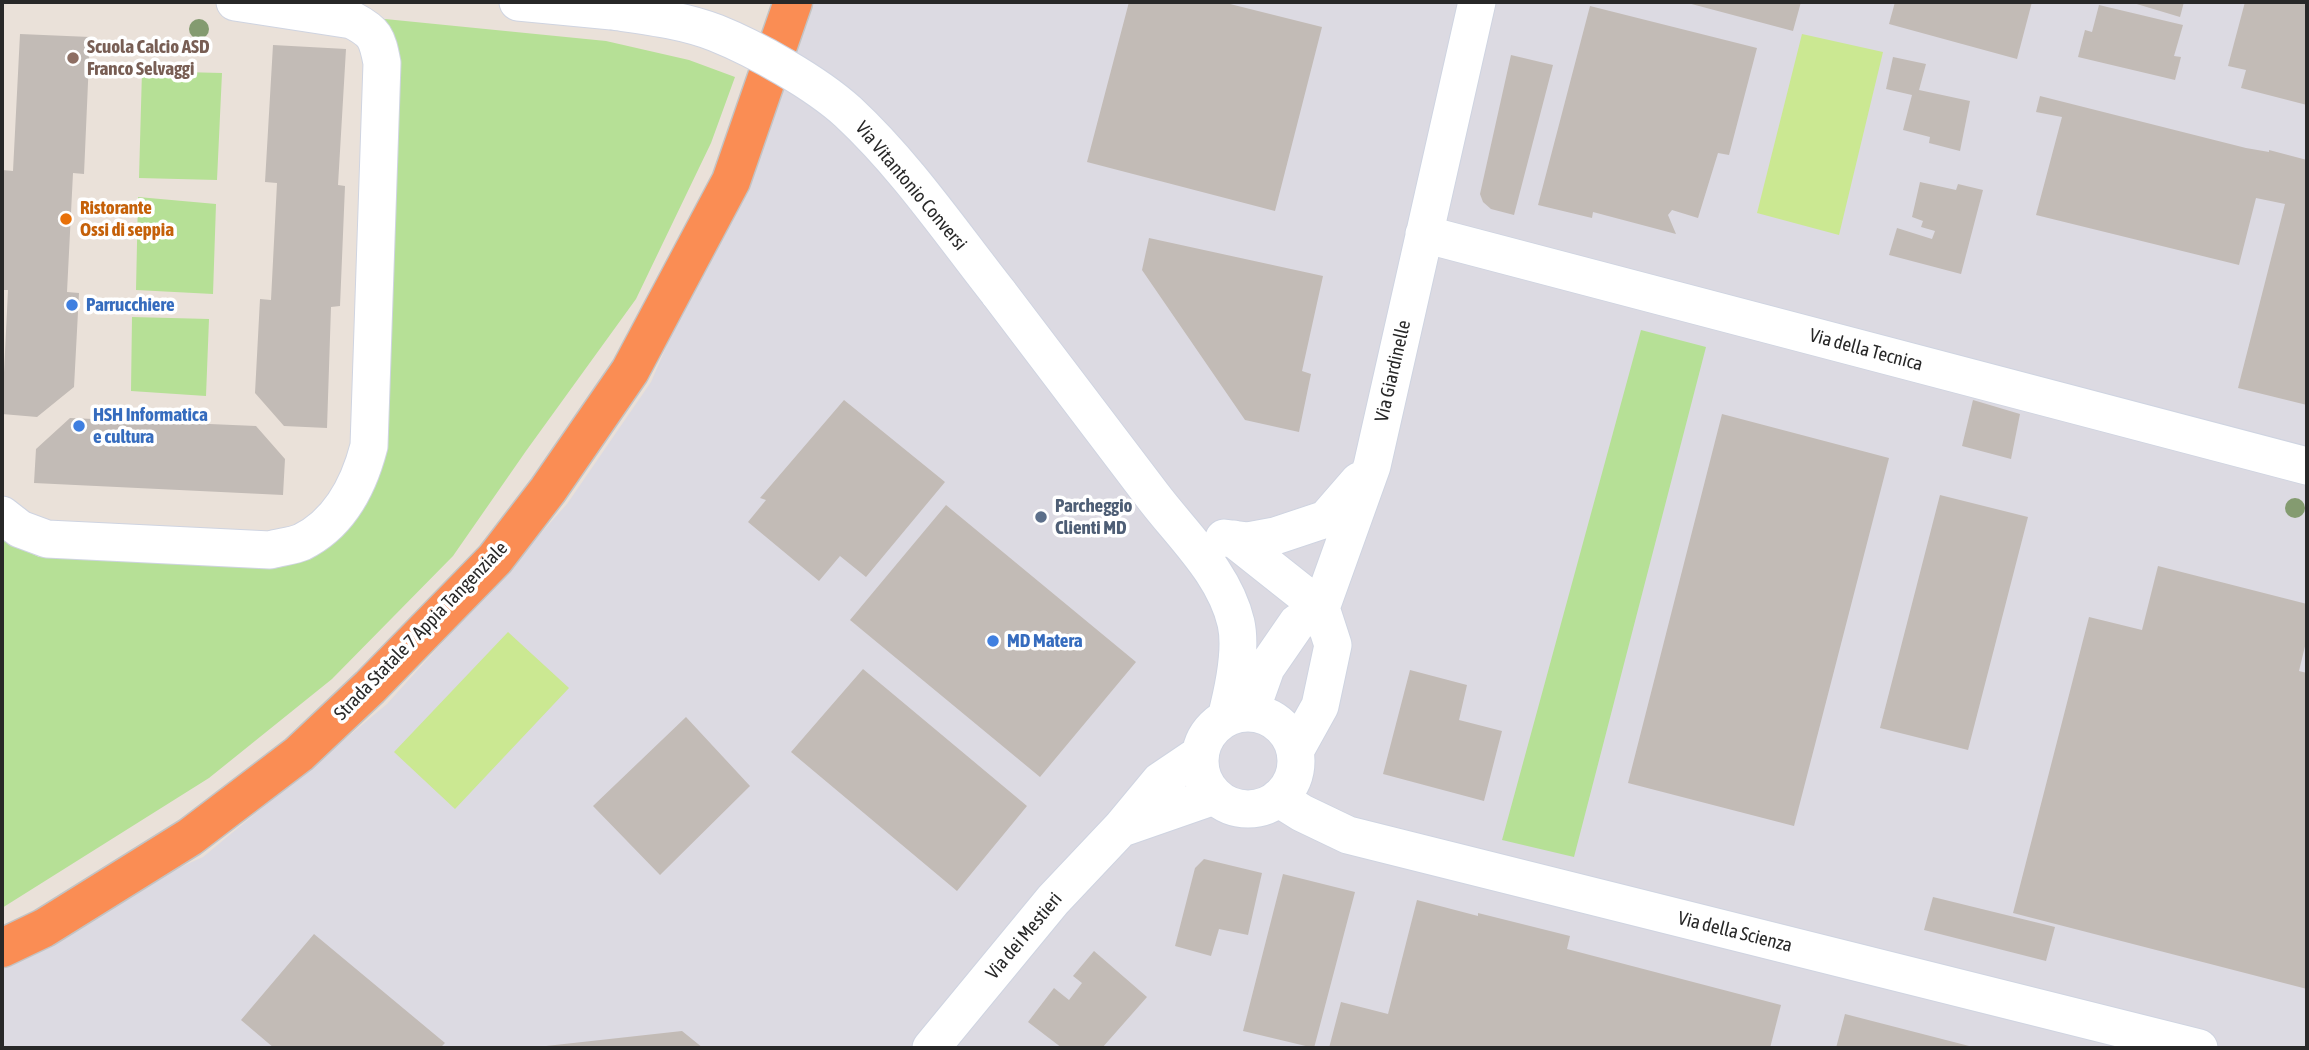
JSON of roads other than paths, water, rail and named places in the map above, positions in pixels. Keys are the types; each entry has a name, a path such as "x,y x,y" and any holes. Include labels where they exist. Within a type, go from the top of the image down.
{"highway":[{"name":"Strada Statale 7 Appia Tangenziale","path":"2,948 44,928 190,836 299,754 370,687 495,559 548,490 630,371 731,181 793,2"}],"street":[{"path":"2,515 20,529 47,539 270,550 300,543 324,527 346,502 361,476 369,446 382,63 379,44 369,29 352,20 235,2"},
{"name":"Via Vitantonio Conversi","path":"518,2 664,18 716,33 787,68 847,111 911,180 1163,510 1206,560 1225,595 1236,624 1232,692 1238,715"},
{"name":"Via Giardinelle","path":"1321,608 1372,466 1476,2"},
{"name":"Via della Tecnica","path":"1424,234 2307,466"},
{"name":"Via Vitantonio Conversi","path":"1163,510 1220,537 1248,541 1275,536 1326,519 1372,466"},
{"path":"1234,539 1321,608 1333,645 1320,706 1295,751"},
{"path":"1238,715 1297,624 1321,608"},
{"path":"1238,715 1266,716 1279,724 1289,736 1295,751 1294,775 1287,790 1278,799 1260,807 1244,809 1228,805 1214,796 1205,784 1200,769 1200,754 1205,739 1214,727 1238,715"},
{"name":"Via dei Mestieri","path":"931,1048 1053,900 1121,828 1160,781 1200,754"},
{"name":"Via dei Mestieri","path":"1121,828 1214,796"},
{"name":"Via della Scienza","path":"1278,799 1348,835 2199,1048"}],"place":[{"name":"Scuola Calcio ASD Franco Selvaggi","path":"73,58"},
{"name":"Ristorante Ossi di seppia","path":"66,219"},
{"name":"Parrucchiere","path":"72,305"},
{"name":"HSH Informatica e cultura","path":"79,426"},
{"name":"Parcheggio Clienti MD","path":"1041,517"},
{"name":"MD Matera","path":"993,641"}]}
